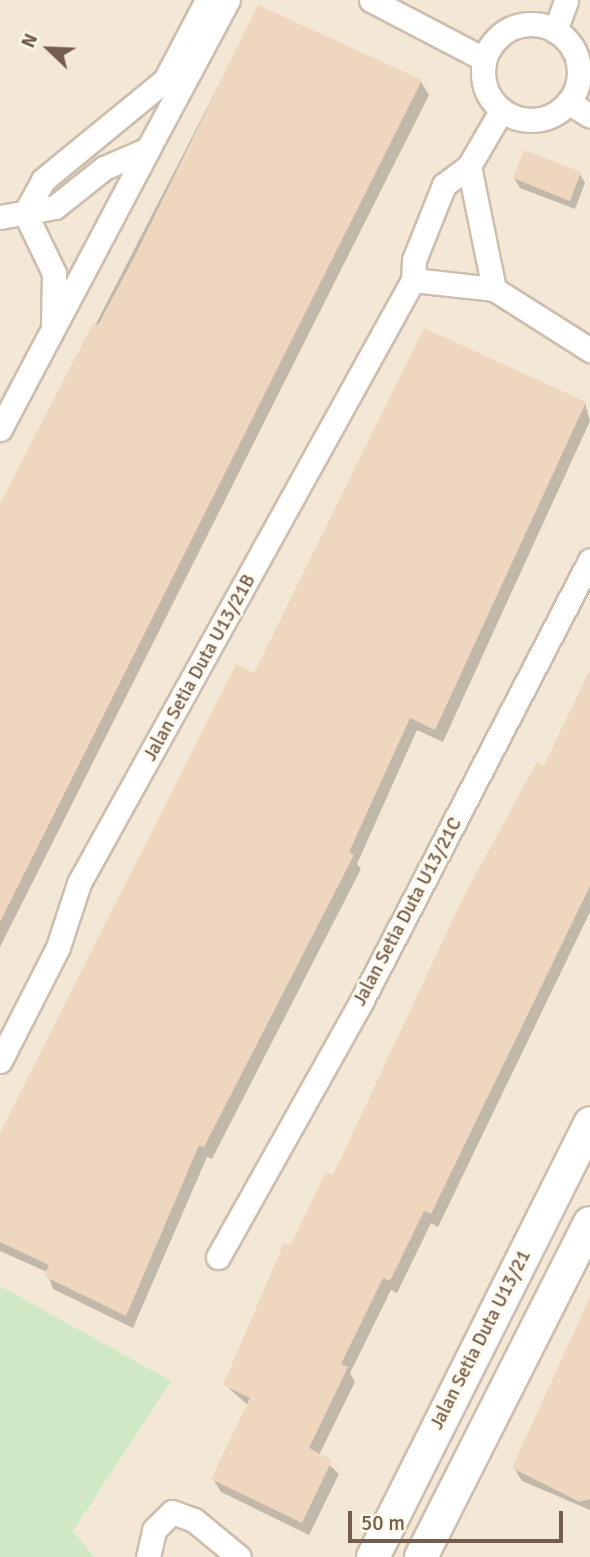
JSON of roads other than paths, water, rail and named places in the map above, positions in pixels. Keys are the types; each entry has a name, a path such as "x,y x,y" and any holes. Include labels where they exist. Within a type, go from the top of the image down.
{"main road":[{"name":"Jalan Setia Duta U13/21","path":"373,1557 590,1123"},
{"path":"421,1557 590,1223"}],"street":[{"path":"25,213 43,180 165,80 207,0"},
{"path":"0,429 228,0"},
{"path":"371,0 484,59"},
{"path":"555,31 566,0"},
{"path":"514,27 555,31 584,64 568,102 544,119 501,111 485,88 484,59 514,27"},
{"path":"568,102 590,116"},
{"name":"Jalan Setia Duta U13/21B","path":"0,1061 58,947 79,883 413,280 428,217 444,185 469,166 501,111"},
{"path":"0,217 55,207 104,168 148,149"},
{"path":"469,166 494,289"},
{"path":"25,213 54,273 53,326"},
{"path":"413,280 494,289 590,350"},
{"name":"Jalan Setia Duta U13/21C","path":"218,1257 362,1000 590,561"},
{"path":"148,1557 154,1530 172,1512 194,1520 239,1557"}]}
